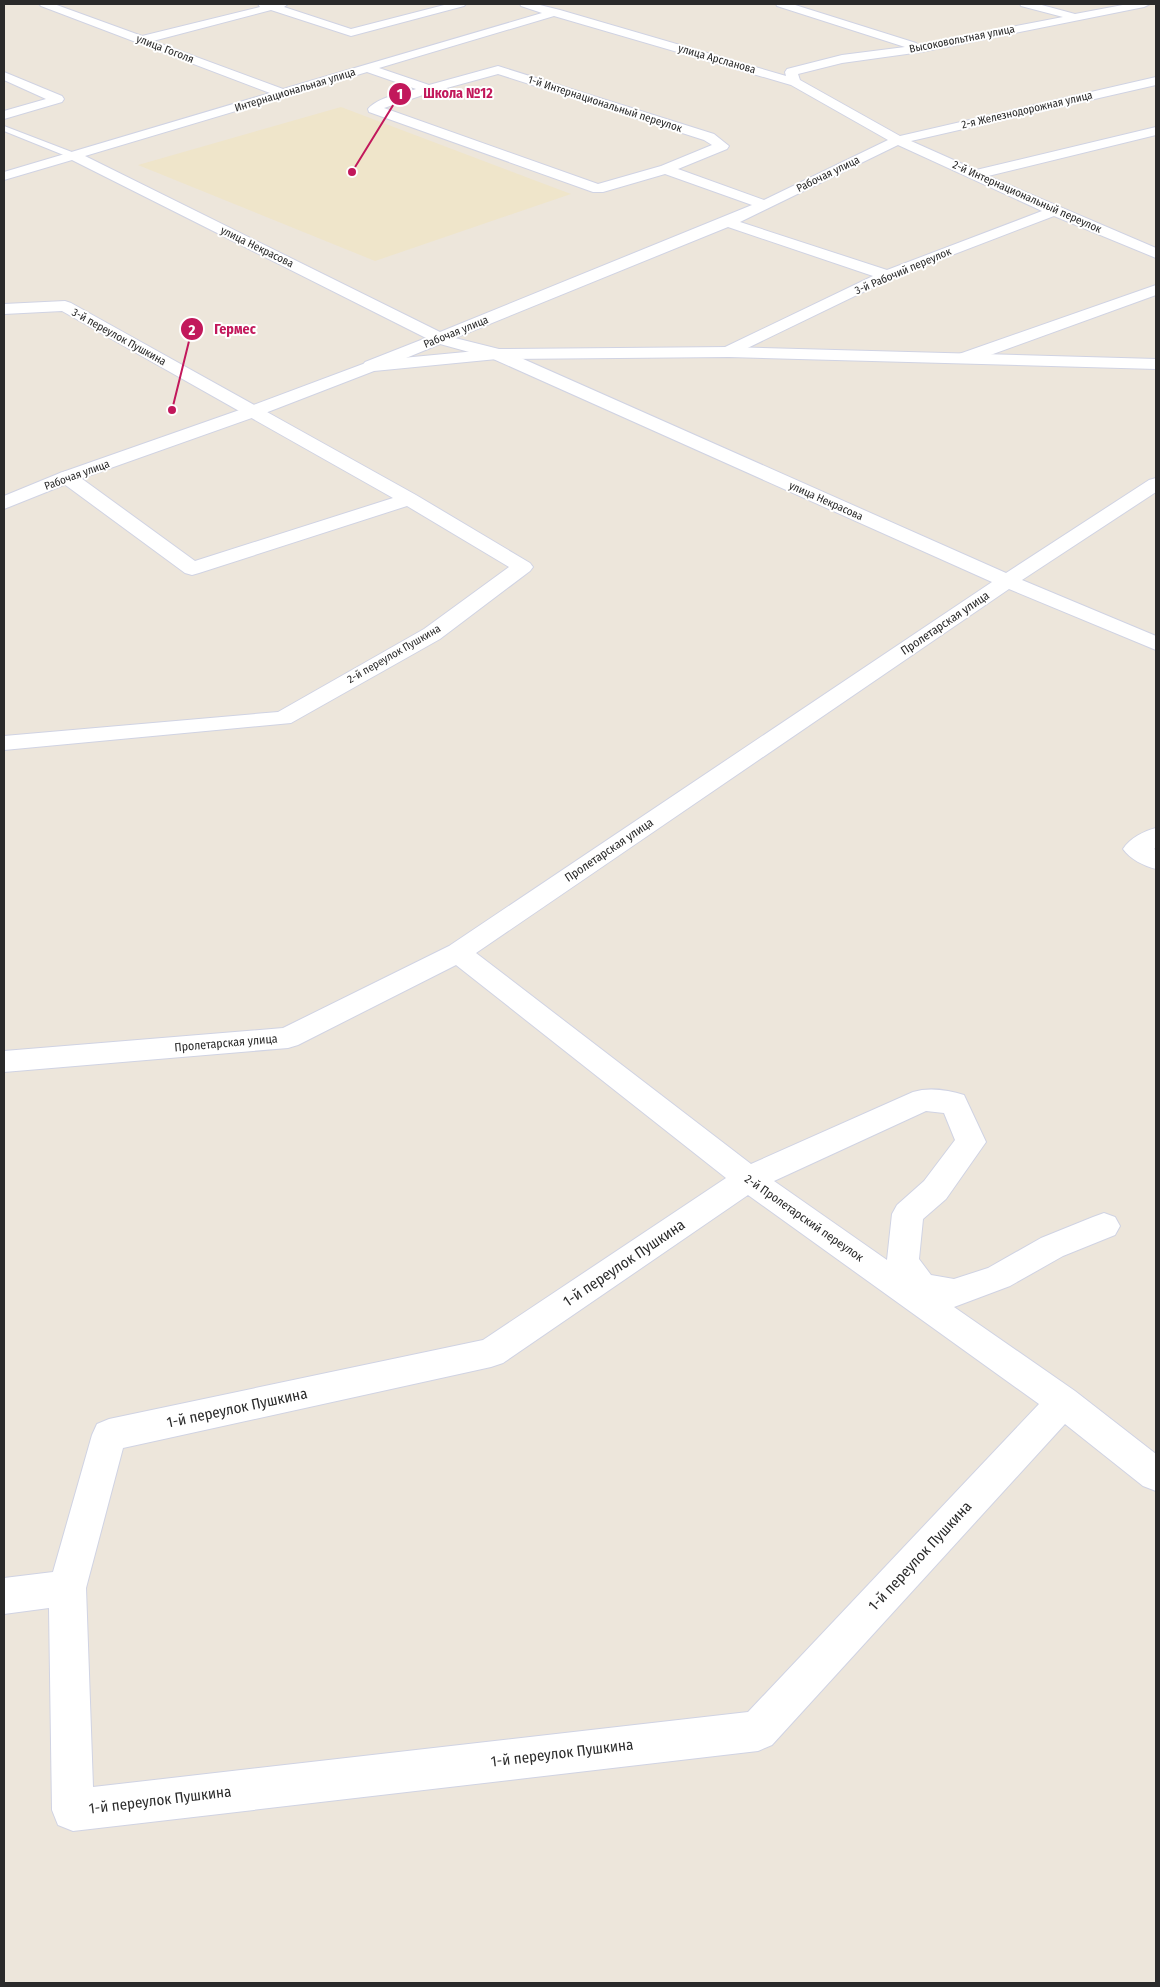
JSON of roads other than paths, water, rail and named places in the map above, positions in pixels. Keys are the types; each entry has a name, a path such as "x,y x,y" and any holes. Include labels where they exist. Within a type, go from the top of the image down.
{"street":[{"name":"улица Гоголя","path":"45,4 284,94"},
{"path":"141,40 267,5 284,4"},
{"path":"267,5 352,33 460,4"},
{"name":"улица Арсланова","path":"525,4 796,82 898,140"},
{"path":"781,4 921,48"},
{"path":"1025,4 1077,17"},
{"name":"Высоковольтная улица","path":"796,82 791,72 842,59 921,48 1144,4"},
{"name":"Интернациональная улица","path":"4,176 579,6"},
{"path":"367,68 428,89"},
{"name":"1-й Интернациональный переулок","path":"498,70 709,137 722,146 666,169 598,189 374,109 384,102 428,89 498,70"},
{"path":"4,76 58,99 4,115"},
{"name":"2-я Железнодорожная улица","path":"898,140 1156,81"},
{"path":"976,174 1156,131"},
{"name":"2-й Интернациональный переулок","path":"898,140 1054,211 1156,254"},
{"name":"Рабочая улица","path":"4,503 371,366 727,222 765,206 898,140"},
{"name":"улица Некрасова","path":"74,156 441,338 497,354 1007,581 1156,644"},
{"path":"666,169 765,206"},
{"name":"3-й Рабочий переулок","path":"729,352 887,275 1054,211"},
{"path":"727,222 887,275"},
{"path":"1124,239 1148,232"},
{"path":"965,358 1156,290"},
{"name":"3-й переулок Пушкина","path":"4,309 65,306 254,411"},
{"path":"371,366 497,354 729,352 1156,364"},
{"name":"2-й переулок Пушкина","path":"4,743 283,718 432,634 524,567 254,411"},
{"path":"67,478 192,569 409,499"},
{"name":"Пролетарская улица","path":"4,1061 288,1038 458,953 1007,581 1156,484"},
{"path":"1156,836 1136,849 1156,860"},
{"name":"2-й Пролетарский переулок","path":"458,953 748,1179 1063,1402 1156,1475"},
{"path":"748,1179 923,1100 954,1103 971,1142 935,1190 908,1214 903,1262 921,1286 954,1293 999,1277 1052,1247 1104,1226"},
{"name":"1-й переулок Пушкина","path":"748,1179 491,1353 110,1435 67,1588 72,1810 758,1730 1063,1402"},
{"path":"4,1596 67,1588"}],"lane":[{"path":"4,128 74,156"}],"place":[{"name":"Школа №12","path":"352,172"},
{"name":"Гермес","path":"172,410"}]}
